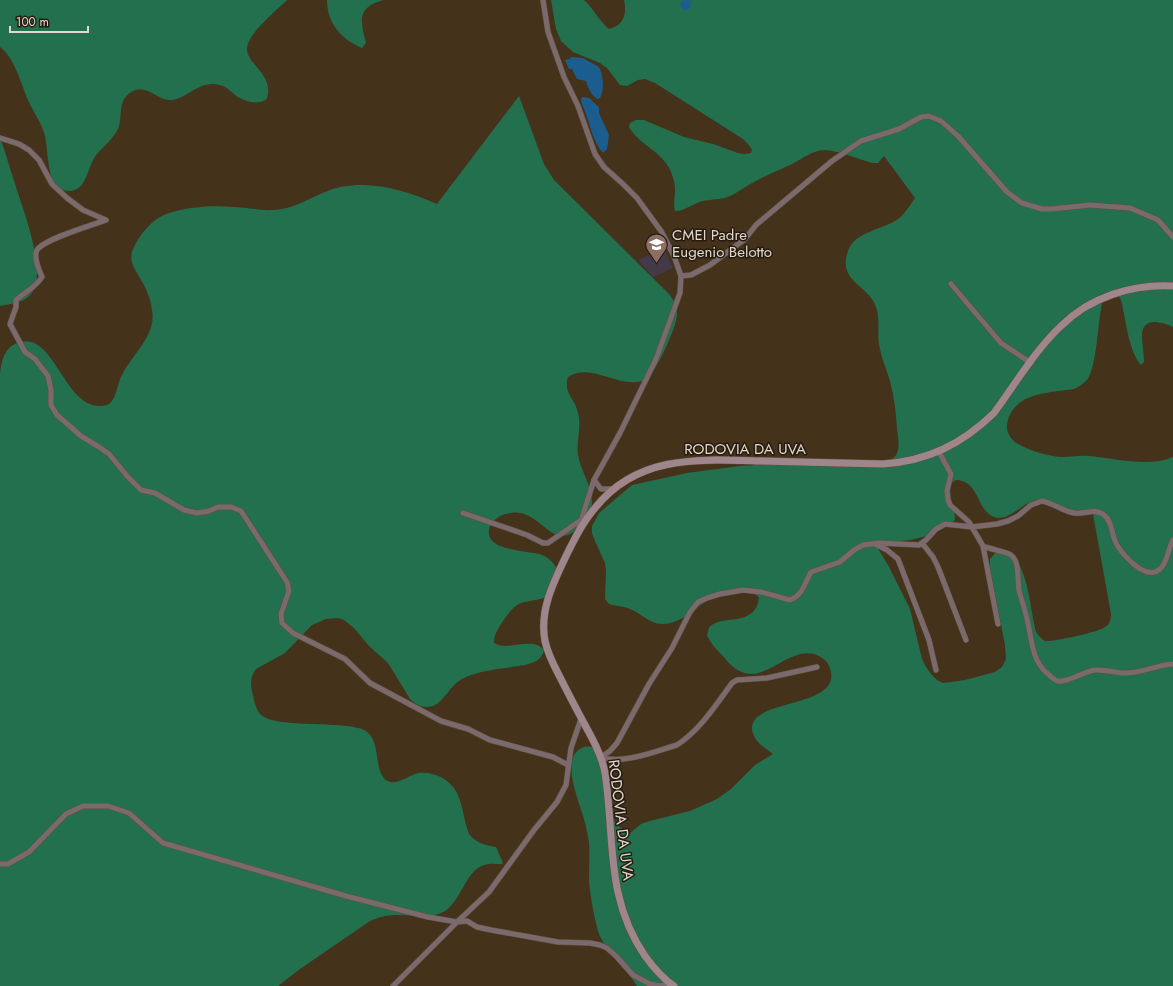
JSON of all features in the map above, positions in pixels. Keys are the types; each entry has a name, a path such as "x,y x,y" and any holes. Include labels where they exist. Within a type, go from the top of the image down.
{"street":[{"path":"543,0 548,32 564,77 578,106 595,154 604,167 637,198 661,231 674,256 681,276 680,293 656,359 620,433 594,480 578,533"},
{"path":"681,276 691,276 710,265 745,239 756,225 843,153 861,141 899,129 921,117 929,116 941,121 958,136 1007,192 1022,203 1042,209 1090,205 1130,208 1158,220 1173,237"},
{"path":"0,138 19,144 29,150 38,160 52,184 66,198 83,210 106,220 48,241 38,249 36,256 42,277 34,287 23,293 16,300 16,307 10,324 25,352 35,359 48,376 51,390 51,405 57,415 81,436 96,444 109,454 128,477 142,490 155,493 184,510 197,513 209,511 218,507 231,507 240,511 287,582 289,592 281,614 282,623 293,633 345,659 370,683 442,721 468,729 490,740 553,757 568,765"},
{"path":"951,284 1001,342 1031,363"},
{"name":"RODOVIA DA UVA","path":"672,984 653,967 635,940 624,918 617,890 606,781 601,757 549,654 545,642 544,622 548,597 578,533 596,506 613,489 644,472 659,466 680,461 720,459 883,464 908,461 939,452 965,437 984,423 994,413 1031,363 1062,325 1081,310 1116,293 1150,287 1173,286"},
{"path":"939,452 951,474 947,491 950,505 969,522 983,546 998,624"},
{"path":"594,480 601,489 613,489"},
{"path":"601,757 610,751 617,743 649,684 672,648 690,612 698,602 707,598 743,590 761,592 785,600 790,600 798,596 801,592 810,572 840,562 858,547 874,544 919,545 936,529 946,524 972,527 997,524 1018,516 1031,505 1042,501 1076,514 1093,511 1099,512 1108,519 1117,544 1123,553 1131,562 1147,572 1158,571 1162,567 1173,540"},
{"path":"463,513 527,535 543,543 548,543 581,520"},
{"path":"922,543 933,557 938,567 966,640"},
{"path":"874,544 887,550 898,559 929,640 936,670"},
{"path":"983,546 1012,555 1015,560 1019,589 1036,661 1051,677 1058,681 1067,680 1096,670 1129,673 1173,664"},
{"path":"601,757 608,760 618,760 678,745 702,723 732,683 737,680 767,678 817,667"},
{"path":"393,986 456,922 489,892 534,830 557,802 566,785 571,748 581,719"},
{"path":"0,864 8,864 29,852 66,814 83,806 108,806 129,812 163,843 346,896 428,916 456,922 467,921 477,927 558,942 590,943 600,945 607,948 633,974 650,984 660,986 672,984"}],"shaded area":[{"name":"CMEI Padre Eugenio Belotto","path":"664,248 673,268 653,277 638,260"}],"green space":[{"path":"0,0 287,0 257,30 248,43 248,54 263,74 268,87 267,98 264,101 256,102 245,100 238,97 225,87 215,84 201,86 182,97 169,100 148,91 140,89 135,90 126,96 122,103 119,125 116,133 97,154 84,182 76,190 70,191 58,188 54,183 48,163 45,136 42,127 28,100 14,64 0,47"},
{"path":"327,0 384,0 369,6 365,11 362,21 362,28 366,43 362,48 348,40 337,29 330,16"},
{"path":"551,0 584,0 609,29 618,25 623,19 625,15 624,0 1173,0 1173,327 1158,322 1145,325 1142,336 1144,362 1141,365 1130,343 1121,300 1118,295 1103,299 1093,365 1087,380 1074,389 1043,393 1024,400 1016,406 1011,413 1007,424 1007,430 1013,440 1018,444 1033,451 1050,456 1086,456 1142,462 1153,462 1173,457 1173,986 637,986 605,945 598,931 590,892 589,840 571,771 575,753 586,747 596,749 611,815 618,826 629,834 641,824 690,811 717,799 731,789 755,765 773,754 761,745 755,738 752,724 760,715 808,698 823,691 831,681 829,666 825,660 810,653 792,657 767,670 750,674 735,668 716,649 707,635 709,628 721,621 745,617 751,613 756,607 759,597 750,592 732,590 722,592 712,597 684,617 674,622 663,624 653,622 628,608 609,604 605,599 605,563 592,533 592,526 599,513 632,485 687,473 740,466 770,464 822,466 886,462 894,458 899,444 894,398 879,344 876,307 867,293 850,277 847,270 846,261 848,251 857,239 892,223 901,217 915,198 884,156 878,163 872,163 843,153 821,150 816,151 749,184 737,193 730,196 703,201 683,210 675,211 675,190 673,178 668,166 659,155 637,138 629,127 630,123 636,120 644,120 684,137 713,144 738,153 751,153 752,150 749,145 743,139 655,83 645,79 638,80 627,86 620,85 607,68 600,63 573,52 561,41 556,29","holes":["956,480 970,485 984,508 994,517 999,518 1009,515 1033,501 1048,503 1075,513 1093,514 1111,614 1111,618 1107,626 1076,636 1045,641 1036,632 1026,582 1018,563 1013,555 996,552 990,559 990,568 1005,645 1006,659 1002,667 995,672 965,680 943,683 931,674 922,659 910,609 888,565 874,542 895,542 927,536 947,526 955,520 950,492 951,483"]},
{"path":"519,96 544,164 554,180 669,294 675,303 677,311 674,328 666,348 647,379 638,382 628,382 585,372 576,373 568,377 568,392 577,408 579,418 578,455 592,498 590,511 578,528 573,533 567,535 556,535 529,516 521,513 511,513 500,516 490,525 490,537 494,542 510,549 542,555 551,561 557,569 558,580 553,592 544,598 517,605 510,611 496,633 494,643 506,646 534,644 540,646 544,651 537,661 532,663 484,671 468,676 454,685 437,704 430,707 423,707 410,699 388,663 369,646 354,628 344,620 338,618 326,619 312,625 285,653 256,669 251,684 257,710 267,719 293,723 341,725 364,730 373,739 380,772 387,781 400,781 419,773 434,774 443,778 451,784 457,793 469,834 481,843 496,847 503,863 486,864 478,868 468,879 451,906 445,911 439,914 427,916 390,915 370,921 278,986 0,986 0,374 5,354 13,345 27,341 38,345 48,355 76,394 87,403 100,406 108,405 115,396 125,369 142,345 151,328 153,319 150,300 131,259 133,249 138,239 154,221 172,212 198,207 224,206 262,210 279,210 299,204 325,192 353,185 367,185 396,190 437,204"},
{"path":"0,137 29,228 36,259 37,273 36,285 28,297 17,303 0,306"}],"water":[{"path":"684,0 692,1 688,10 683,10 680,4"},
{"path":"571,57 583,58 599,67 603,82 603,91 600,98 597,99 593,95 586,81 577,79 572,69 569,69 565,60 570,59"},
{"path":"582,97 589,98 599,107 599,113 609,135 607,149 603,153 593,134 582,103"}],"place":[{"name":"CMEI Padre Eugenio Belotto","path":"656,264"}]}
